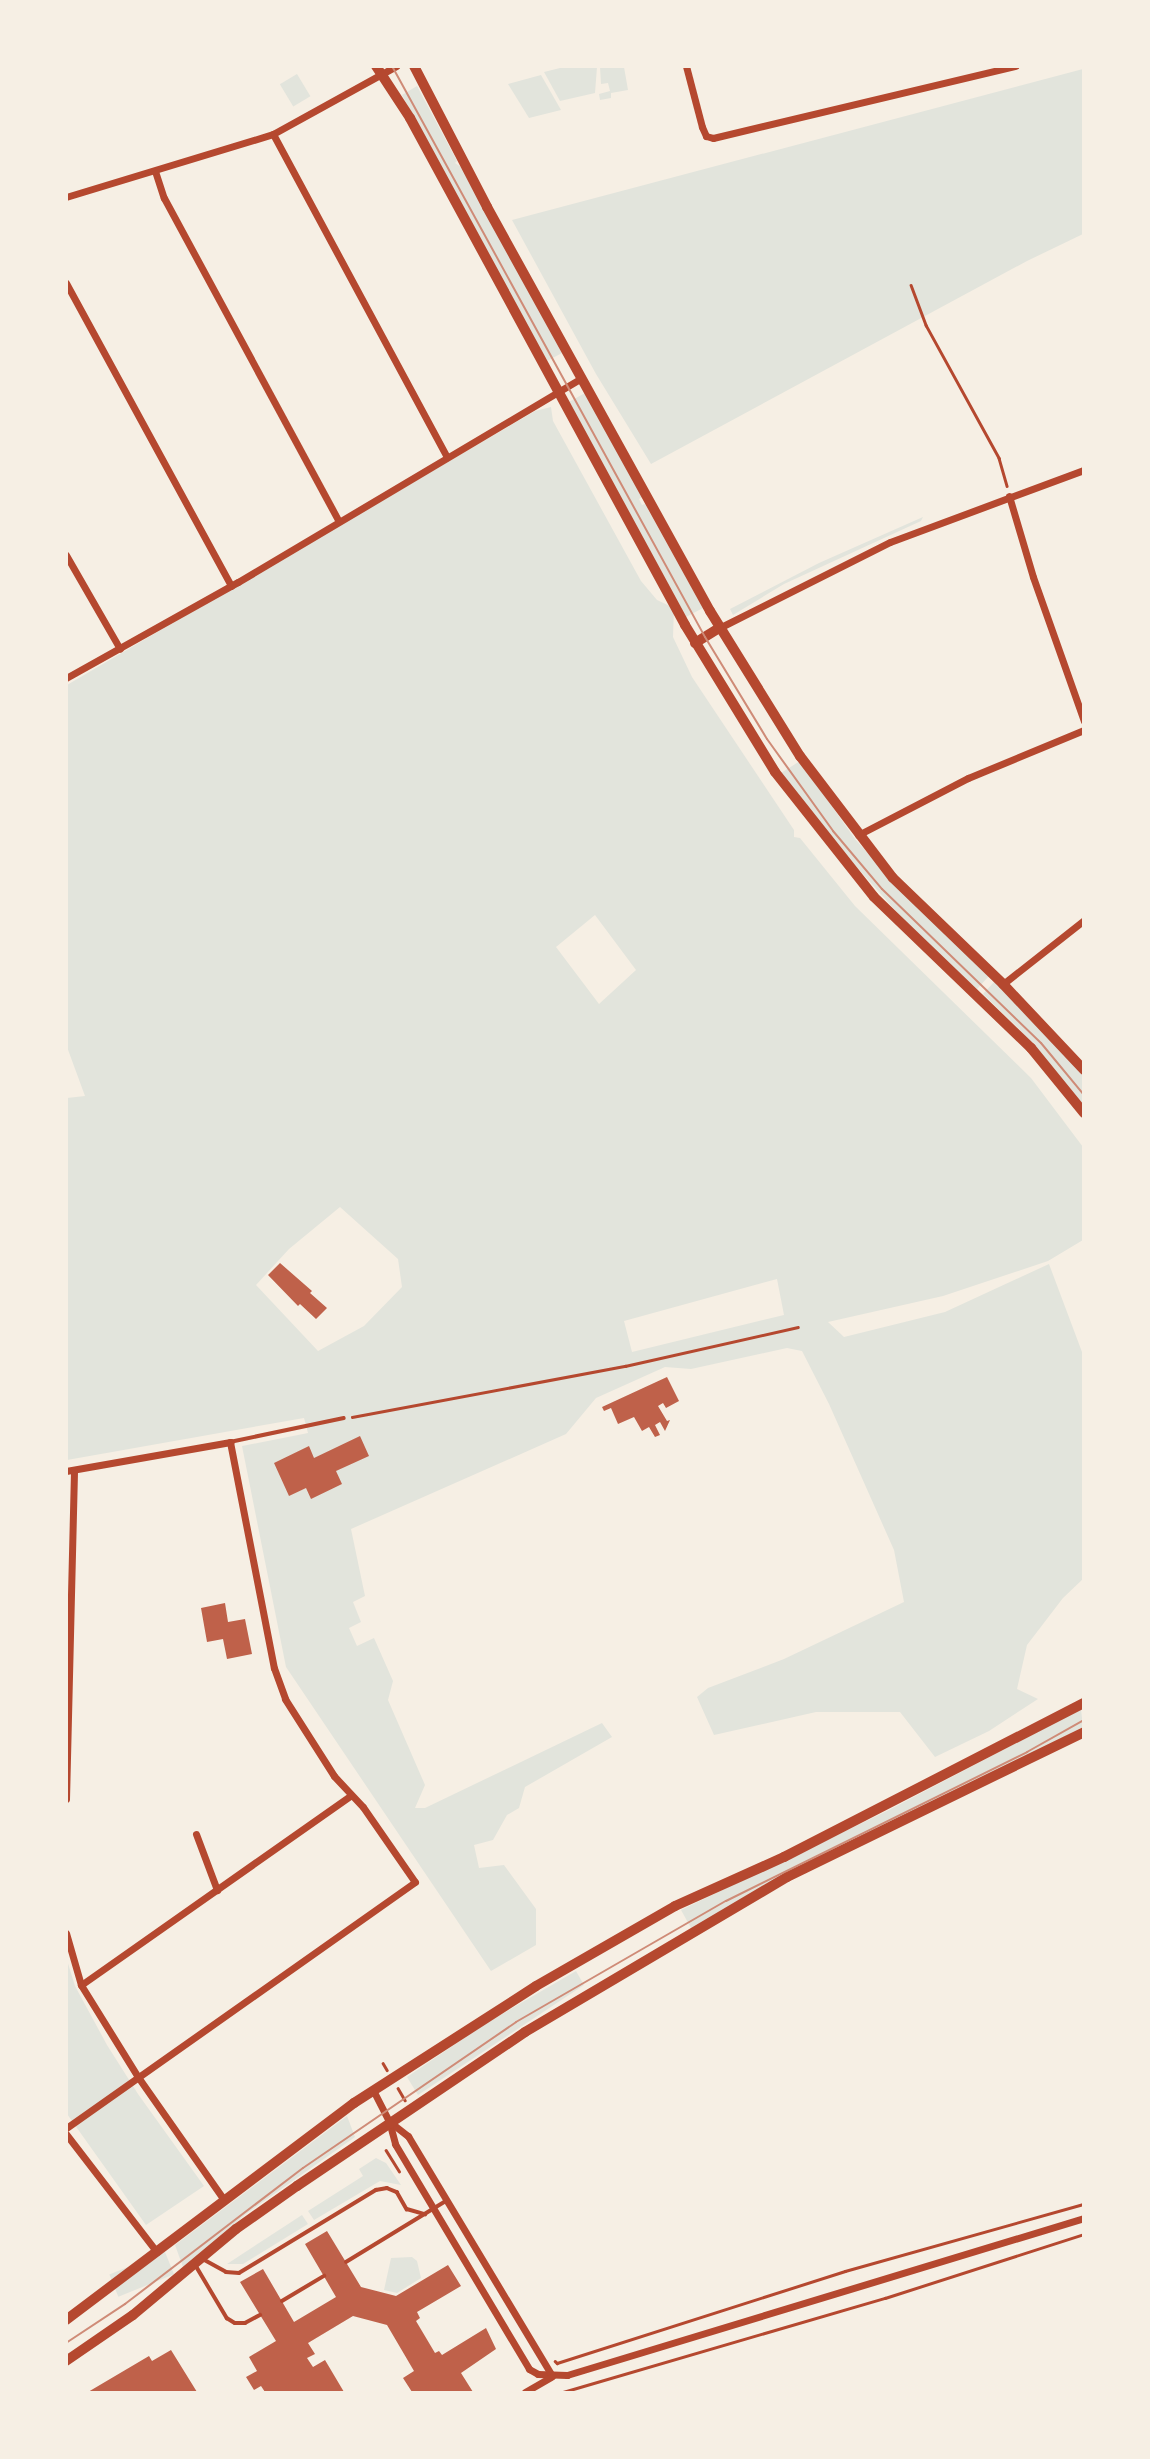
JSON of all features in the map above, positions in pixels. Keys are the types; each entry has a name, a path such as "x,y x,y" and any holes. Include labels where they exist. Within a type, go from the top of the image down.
{"main road":[{"path":"414,66 719,628 793,746 893,878 1003,984 1083,1070"},
{"path":"379,71 410,118 695,643 775,772 835,850 923,947 1031,1048 1083,1113"},
{"path":"695,643 719,628"},
{"path":"66,2319 391,2077 536,1986 675,1906 784,1857 1083,1703"},
{"path":"66,2361 133,2315 236,2230 389,2121 525,2032 788,1877 1083,1732"}],"street":[{"path":"66,197 273,135 379,71 396,66"},
{"path":"686,66 702,127 706,135 713,138 1016,66"},
{"path":"273,135 447,457"},
{"path":"155,171 164,198 339,521"},
{"path":"66,283 231,586"},
{"path":"66,678 231,586 581,378"},
{"path":"719,628 890,542 1083,470"},
{"path":"1009,496 1083,722"},
{"path":"66,555 120,649"},
{"path":"858,835 968,778 1083,730"},
{"path":"1003,984 1083,920"},
{"path":"66,1799 70,1471 230,1442 274,1668 285,1699 350,1796 363,1807 415,1882 138,2077 66,2131 157,2252"},
{"path":"81,1985 350,1796"},
{"path":"195,1834 217,1890"},
{"path":"66,1933 81,1985 138,2077 223,2200"},
{"path":"373,2090 389,2121 395,2144 529,2369 552,2376 567,2375 1083,2218"},
{"path":"389,2121 408,2136 552,2376"},
{"path":"525,2392 552,2376"}],"lane":[{"path":"230,1442 344,1418"},
{"path":"198,2261 226,2272 239,2273 363,2196 387,2188 397,2192 407,2209 425,2214"},
{"path":"346,2262 446,2201"},
{"path":"198,2261 227,2318 235,2323 245,2323 260,2315"},
{"path":"282,2301 324,2276"}],"path":[{"path":"911,285 926,325 999,458 1009,496"},
{"path":"344,1418 625,1366 798,1327"},
{"path":"383,2063 410,2107"},
{"path":"551,2358 557,2363 845,2271 1083,2204"},
{"path":"563,2392 898,2295 1083,2234"}],"shaded area":[{"path":"568,66 597,67 595,93 560,101 544,72"},
{"path":"600,67 624,67 628,90 611,93 611,98 600,100 599,94 610,91 608,83 601,84"},
{"path":"1083,69 1083,234 1027,261 651,464 596,374 512,220"},
{"path":"297,74 310,96 293,107 280,84"},
{"path":"541,75 561,110 529,118 508,84"},
{"path":"417,86 457,161 455,163 461,167 562,353 547,361 402,95"},
{"path":"585,393 642,497 639,499 642,505 645,504 703,608 686,617 569,402"},
{"path":"551,407 553,421 641,581 657,600 674,608 673,637 692,677 794,830 794,837 800,838 855,906 1031,1078 1083,1147 1083,1240 1048,1261 943,1296 828,1322 844,1337 945,1312 1049,1264 1082,1352 1084,1578 1063,1598 1027,1645 1017,1689 1038,1699 989,1731 935,1757 900,1712 816,1712 714,1735 697,1697 708,1688 784,1659 904,1602 894,1550 829,1404 802,1351 787,1348 691,1369 665,1367 596,1398 566,1434 351,1529 365,1596 353,1602 361,1622 349,1628 357,1646 374,1638 393,1681 388,1700 425,1785 415,1808 425,1808 602,1723 612,1737 525,1787 519,1808 507,1815 493,1840 474,1845 479,1868 504,1865 536,1909 536,1945 491,1971 286,1667 242,1446 308,1433 304,1418 67,1460 67,1098 85,1096 67,1047 67,685 535,411","holes":["595,915 636,970 599,1004 556,947","340,1207 398,1259 402,1287 364,1326 318,1351 256,1285 289,1249","777,1279 784,1315 632,1352 624,1321"]},
{"path":"923,517 921,521 784,584 733,615 730,609 819,563"},
{"path":"800,761 855,839 888,876 989,976 977,989 913,930 829,836 781,773"},
{"path":"995,981 1055,1042 1083,1076 1083,1108 1020,1030 983,994"},
{"path":"1081,1709 1083,1727 691,1928 681,1910 887,1811"},
{"path":"66,1957 75,1986 107,2045 138,2094 204,2186 146,2225 67,2114"},
{"path":"576,1971 584,1985 418,2095 407,2077 485,2024"},
{"path":"347,2116 355,2137 246,2214 183,2267 175,2245"},
{"path":"376,2158 386,2163 401,2185 380,2181 314,2220 308,2211 363,2176 359,2169"},
{"path":"302,2215 308,2224 243,2264 227,2264"},
{"path":"165,2252 174,2274 118,2297 109,2274"},
{"path":"412,2257 417,2261 421,2278 397,2293 384,2290 391,2258"}],"building":[{"path":"280,1263 327,1308 316,1319 300,1304 298,1306 268,1275"},
{"path":"667,1377 679,1401 666,1408 663,1403 658,1406 667,1421 670,1420 665,1431 660,1422 655,1425 660,1435 655,1437 649,1427 642,1431 634,1417 618,1424 611,1408 604,1411 602,1407"},
{"path":"360,1436 369,1456 336,1471 342,1484 311,1499 306,1488 289,1496 274,1463 309,1446 314,1458"},
{"path":"225,1603 228,1622 245,1619 252,1654 227,1659 223,1639 207,1642 201,1608"},
{"path":"327,2231 361,2287 396,2296 448,2265 461,2286 417,2312 420,2318 416,2321 435,2353 439,2351 442,2355 486,2328 496,2349 461,2373 473,2392 412,2392 403,2378 414,2371 387,2325 353,2316 308,2343 315,2354 307,2358 313,2367 325,2360 344,2392 265,2392 261,2386 254,2390 246,2377 257,2371 249,2357 276,2341 240,2282 263,2269 294,2322 336,2297 305,2244"},
{"path":"171,2350 197,2392 88,2392 149,2356 152,2361"}],"tram line":[{"path":"392,66 705,637 767,739 833,831 882,889 1041,1043 1084,1095"},
{"path":"66,2343 125,2304 303,2168 516,2022 726,1901 1027,1752 1084,1720"}]}
